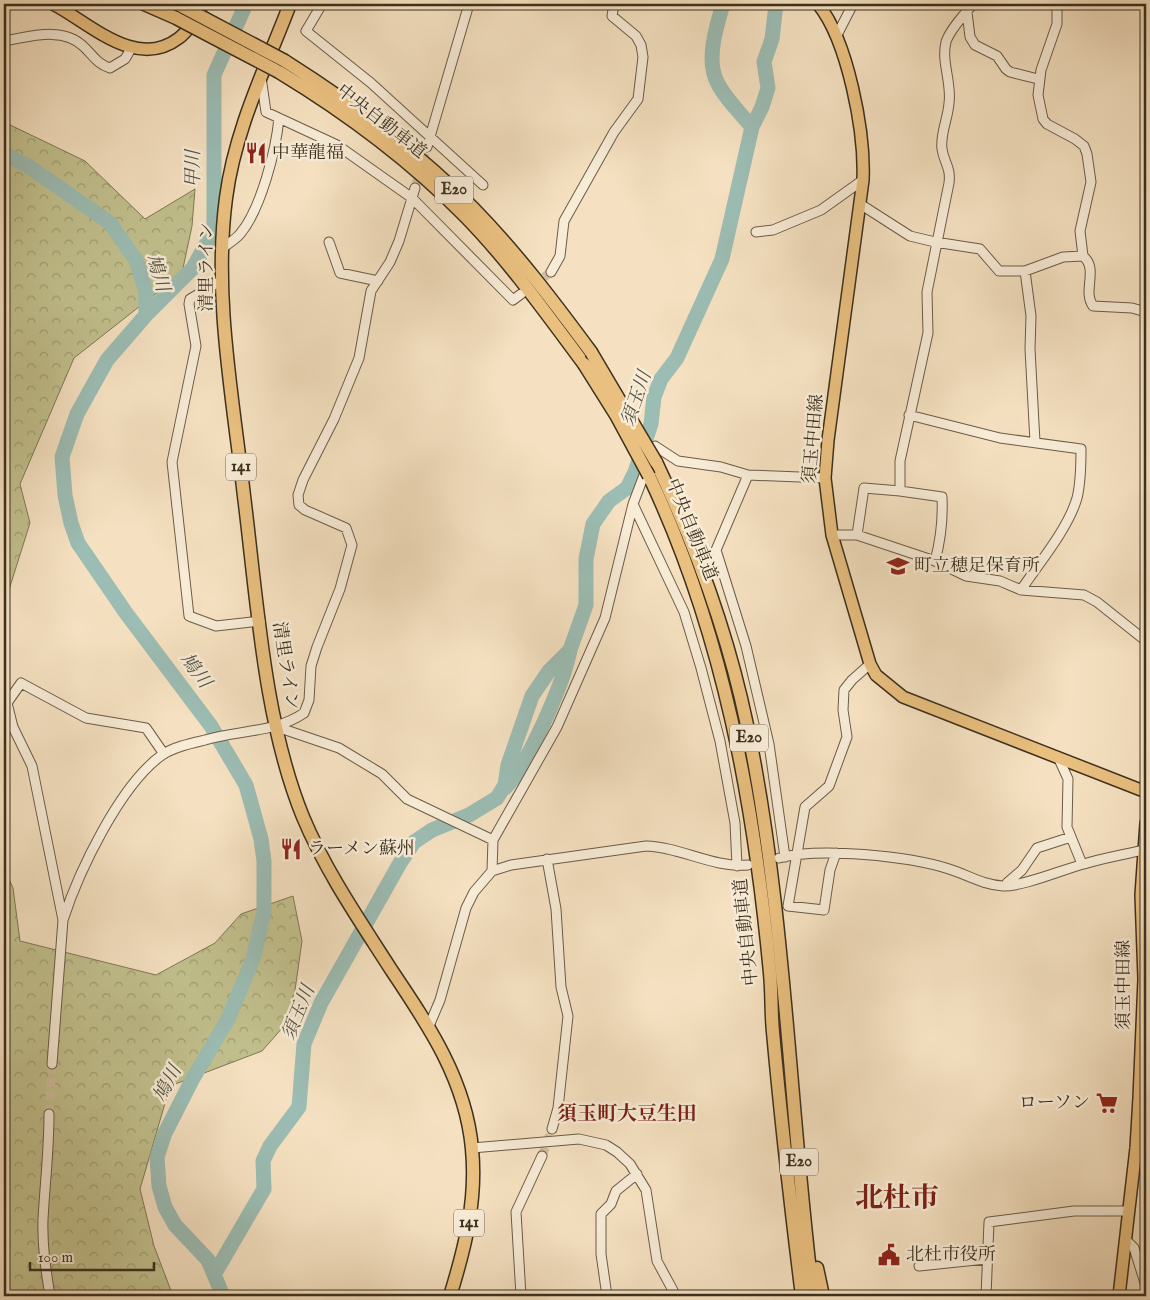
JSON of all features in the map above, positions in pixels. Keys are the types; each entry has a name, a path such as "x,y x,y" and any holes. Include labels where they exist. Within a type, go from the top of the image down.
{"highway":[{"name":"中央自動車道","path":"144,4 178,9 282,66 369,117 406,146 466,202 512,250 591,352 656,462 710,590 729,652 747,725 771,877 787,1027 801,1195 813,1296"},
{"name":"清里ライン","path":"290,4 261,77 234,155 226,197 222,249 222,280 230,372 260,621 276,727 287,772 303,818 324,862 360,922 429,1026 448,1062 461,1094 472,1148 471,1210 466,1242 450,1296"},
{"name":"中央自動車道","path":"282,66 361,126 464,215 525,285 584,364 616,415 649,476 680,545 717,654 735,728 760,888 770,974 772,1029 788,1195 802,1296"},
{"path":"801,1195 823,1296"}],"main road":[{"path":"53,4 116,42 143,49 156,48 180,38 204,4"},
{"name":"須玉中田線","path":"820,6 837,35 846,60 862,142 864,180 828,440 826,478 832,535 870,664 876,675 903,697 1146,792"},
{"name":"須玉中田線","path":"1119,1296 1139,1098 1144,979 1143,850 1146,824"}],"street":[{"path":"322,4 306,31 371,83 428,142 484,185"},
{"path":"428,142 469,4"},
{"path":"551,272 560,256 564,221 614,132 638,99 643,57 640,45 636,36 612,16 614,4"},
{"path":"837,35 853,4"},
{"path":"900,491 900,462 928,334 927,292 933,265 935,242 950,173 942,149 943,128 949,104 950,88 945,59 947,40 973,4"},
{"path":"1057,4 1057,24 1038,79 1038,94 1043,118 1053,129 1075,138 1084,146 1087,154 1091,182 1080,231 1082,256"},
{"path":"966,12 970,37 975,45 997,56 1010,72 1038,79"},
{"path":"4,41 53,34 69,38 82,45 99,63 110,68 125,59 132,47"},
{"path":"261,77 266,112 337,145 412,198 513,300 521,294"},
{"path":"222,249 239,234 252,215 276,147 279,118"},
{"path":"756,232 774,230 821,210 857,183 864,180"},
{"path":"63,920 94,845 141,774 164,754 206,739 276,727 304,714 309,700 312,666 317,647 340,589 352,545 346,528 304,510 299,505 298,495 303,480 334,419 359,358 371,291 399,241 414,188"},
{"path":"860,204 910,236 980,249 999,271 1025,271 1063,257 1082,256 1088,260 1091,268 1089,300 1093,306 1132,308 1146,312"},
{"path":"329,242 340,273 378,281"},
{"path":"1025,271 1026,293 1031,316 1030,348 1035,442"},
{"path":"222,280 190,298 189,304 196,346 172,462 189,616 216,626 260,621"},
{"path":"909,415 1000,438 1081,448 1077,499 1070,517 1021,590"},
{"path":"492,871 493,840 557,727 605,618 633,504 655,446 678,461 721,467 748,475 826,478"},
{"path":"748,475 716,550 746,646 769,744 782,858 797,854 836,853 911,860 949,869 986,884 1003,886 1082,864 1143,850"},
{"path":"857,535 864,488 942,497 943,516 940,544 935,561"},
{"path":"633,504 684,612 701,668 720,741 735,823 737,866"},
{"path":"832,535 857,535 935,561 966,576 1000,581 1021,590 1077,594 1091,598 1146,641"},
{"path":"836,853 830,870 824,910 788,906 805,807 830,786 847,736 842,710 844,690 870,664"},
{"path":"52,1064 63,920 32,766 13,727 7,703 21,683 86,718 146,728 164,754"},
{"path":"276,727 339,748 382,774 406,799 493,840"},
{"path":"1058,758 1068,779 1067,827 1082,864"},
{"path":"1003,886 1022,870 1037,848 1070,837"},
{"path":"429,1026 440,1000 466,908 474,892 492,871 511,865 646,846 661,846 737,866 748,865"},
{"path":"548,859 556,909 561,987 568,1016 558,1108 552,1129"},
{"path":"49,1114 49,1158 43,1220 44,1257 50,1296"},
{"path":"472,1148 579,1139 606,1145 617,1152 637,1174 648,1199 657,1261 676,1296"},
{"path":"520,1296 516,1212 542,1156"},
{"path":"607,1296 601,1254 601,1214 612,1204 616,1191 637,1174"},
{"path":"986,1296 989,1222 1074,1212 1128,1211"},
{"path":"1125,1239 1134,1248 1146,1286"},
{"path":"919,1266 986,1259"}],"green space":[{"path":"4,122 85,161 145,219 195,189 192,226 182,273 74,358 20,484 30,523 7,596 7,634 4,638"},
{"path":"4,868 13,888 20,941 156,975 215,943 241,914 293,896 302,941 295,990 284,1026 262,1051 170,1086 140,1189 154,1246 173,1296 4,1296"}],"waterway":[{"name":"鳩川","path":"223,1296 208,1260 175,1225 165,1207 159,1186 157,1157 165,1133 192,1080 228,1019 253,959 264,912 264,861 261,839 246,785 211,726 126,613 78,543 71,523 65,495 62,457 77,414 107,360 146,315 193,268 214,230 214,75 246,4"},
{"name":"須玉川","path":"723,4 712,50 715,77 721,90 752,127"},
{"name":"須玉川","path":"215,1273 264,1189 263,1161 270,1146 299,1107 304,1044 321,1003 400,863 414,842 432,830 469,815 497,798 505,785 508,765 532,696 549,671 570,650 586,605 586,559 593,524 609,501 627,488 635,472 651,424 654,397 661,379 677,358 722,259 752,127 762,107 768,88 764,62 772,39 776,4"},
{"name":"鳩川","path":"4,154 28,166 110,223 136,260 146,292 146,315"},
{"name":"須玉川","path":"505,788 524,761 544,722 561,682 570,650"}],"tunnel":[{"path":"415,188 427,147"},
{"path":"533,285 551,272"},
{"path":"49,1114 52,1064"},
{"path":"542,1156 552,1129"}],"place":[{"name":"中華龍福","path":"256,153"},
{"name":"町立穂足保育所","path":"898,566"},
{"name":"ラーメン蘇州","path":"291,849"},
{"name":"ローソン","path":"1107,1103"},
{"name":"北杜市役所","path":"889,1255"}],"district":[{"name":"須玉町大豆生田","path":"627,1114"},
{"name":"北杜市","path":"897,1199"}],"water label":[{"name":"甲川","path":"194,169"}]}
